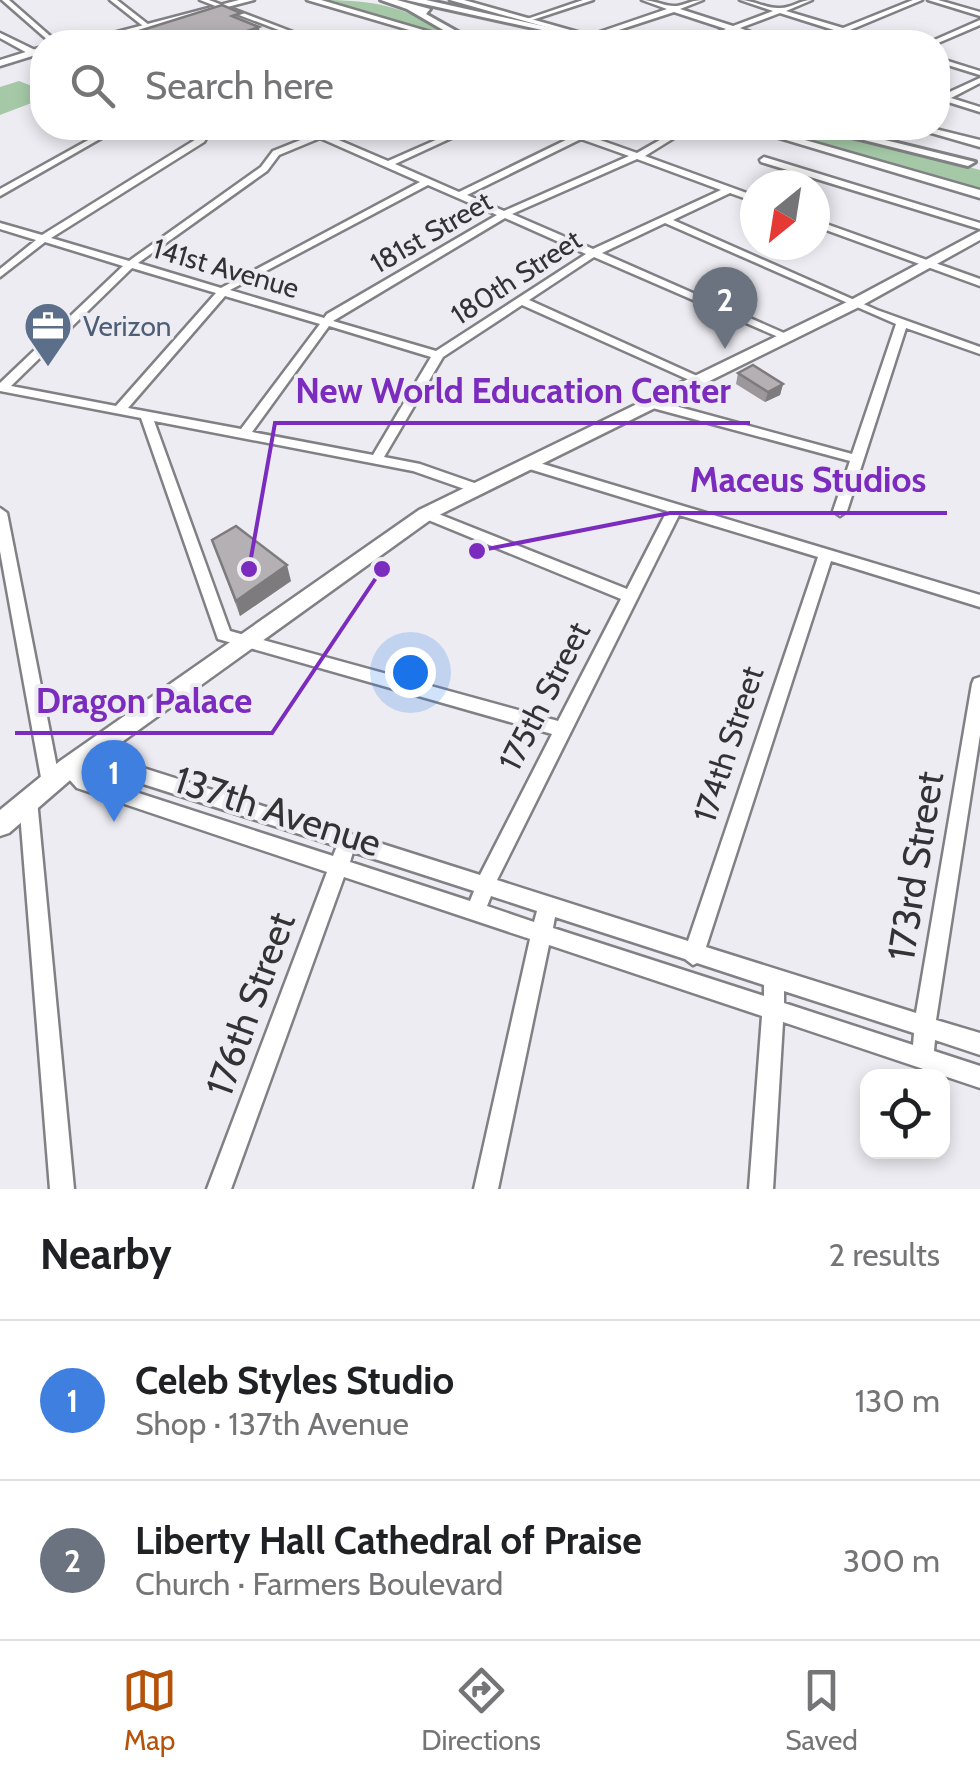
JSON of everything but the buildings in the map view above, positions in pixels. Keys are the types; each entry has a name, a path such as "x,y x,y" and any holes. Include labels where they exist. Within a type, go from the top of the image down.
{"highway":[{"path":"385,0 494,30"},
{"path":"385,0 449,30"},
{"path":"408,0 553,30"},
{"path":"408,0 517,30"},
{"path":"876,140 976,162"},
{"path":"891,140 976,162"},
{"path":"912,140 956,152"},
{"path":"920,140 976,162"}],"main road":[{"path":"117,30 250,0"},
{"path":"311,0 416,30"},
{"path":"454,0 562,30"},
{"path":"123,30 206,2 227,3"},
{"path":"0,66 30,56"},
{"path":"950,136 980,144"},
{"path":"793,140 980,194"},
{"path":"0,824 68,768 426,514 854,304 980,236"}],"street":[{"path":"5,0 40,30"},
{"path":"112,0 143,24"},
{"path":"550,0 569,7"},
{"path":"527,20 590,0"},
{"path":"645,0 736,30"},
{"path":"608,30 700,0"},
{"path":"743,0 841,30"},
{"path":"733,29 809,0"},
{"path":"846,30 919,0"},
{"path":"930,0 980,14"},
{"path":"227,3 288,30"},
{"path":"950,35 980,22"},
{"path":"0,35 30,48"},
{"path":"950,65 980,76"},
{"path":"950,92 980,76"},
{"path":"950,101 980,110"},
{"path":"0,193 94,140"},
{"path":"0,274 44,238 202,140"},
{"path":"1,387 130,264 264,169 276,153 306,140"},
{"path":"334,140 787,337"},
{"path":"388,164 442,140"},
{"path":"460,195 573,140"},
{"path":"592,140 740,192"},
{"name":"181st Street","path":"244,434 327,322 504,214 665,140"},
{"path":"764,160 980,226"},
{"path":"119,410 225,292 428,181"},
{"name":"180th Street","path":"376,460 438,354 594,253 731,189"},
{"path":"666,220 854,304 980,351"},
{"name":"141st Avenue","path":"0,226 438,354"},
{"path":"830,229 980,284"},
{"path":"520,300 700,380"},
{"path":"840,512 902,323"},
{"path":"1,387 444,474 478,488"},
{"path":"652,404 858,460"},
{"path":"146,415 224,635 564,730"},
{"path":"528,464 980,602"},
{"name":"175th Street","path":"475,913 674,509"},
{"path":"0,512 50,783"},
{"path":"426,514 631,597"},
{"name":"174th Street","path":"693,954 826,555"},
{"name":"173rd Street","path":"923,1059 924,1026 980,684"},
{"name":"137th Avenue","path":"68,768 91,762 118,768 980,1044"},
{"name":"137th Avenue","path":"68,768 83,783 980,1077"},
{"path":"28,800 62,1189"},
{"name":"176th Street","path":"218,1189 347,844"},
{"path":"486,1189 546,908"},
{"path":"762,1189 774,980"}],"green space":[{"path":"322,0 392,8 443,30 429,30"},
{"path":"19,81 30,85 30,104 0,115 0,87"},
{"path":"806,140 865,140 980,170 980,190"}],"place":[{"name":"Liberty Hall Cathedral of Praise","path":"725,349"},
{"name":"Verizon","path":"48,368"},
{"name":"Maceus Studios","path":"477,551"},
{"name":"New World Education Center","path":"249,569"},
{"name":"Dragon Palace","path":"382,569"},
{"name":"Celeb Styles Studio","path":"114,822"}]}
